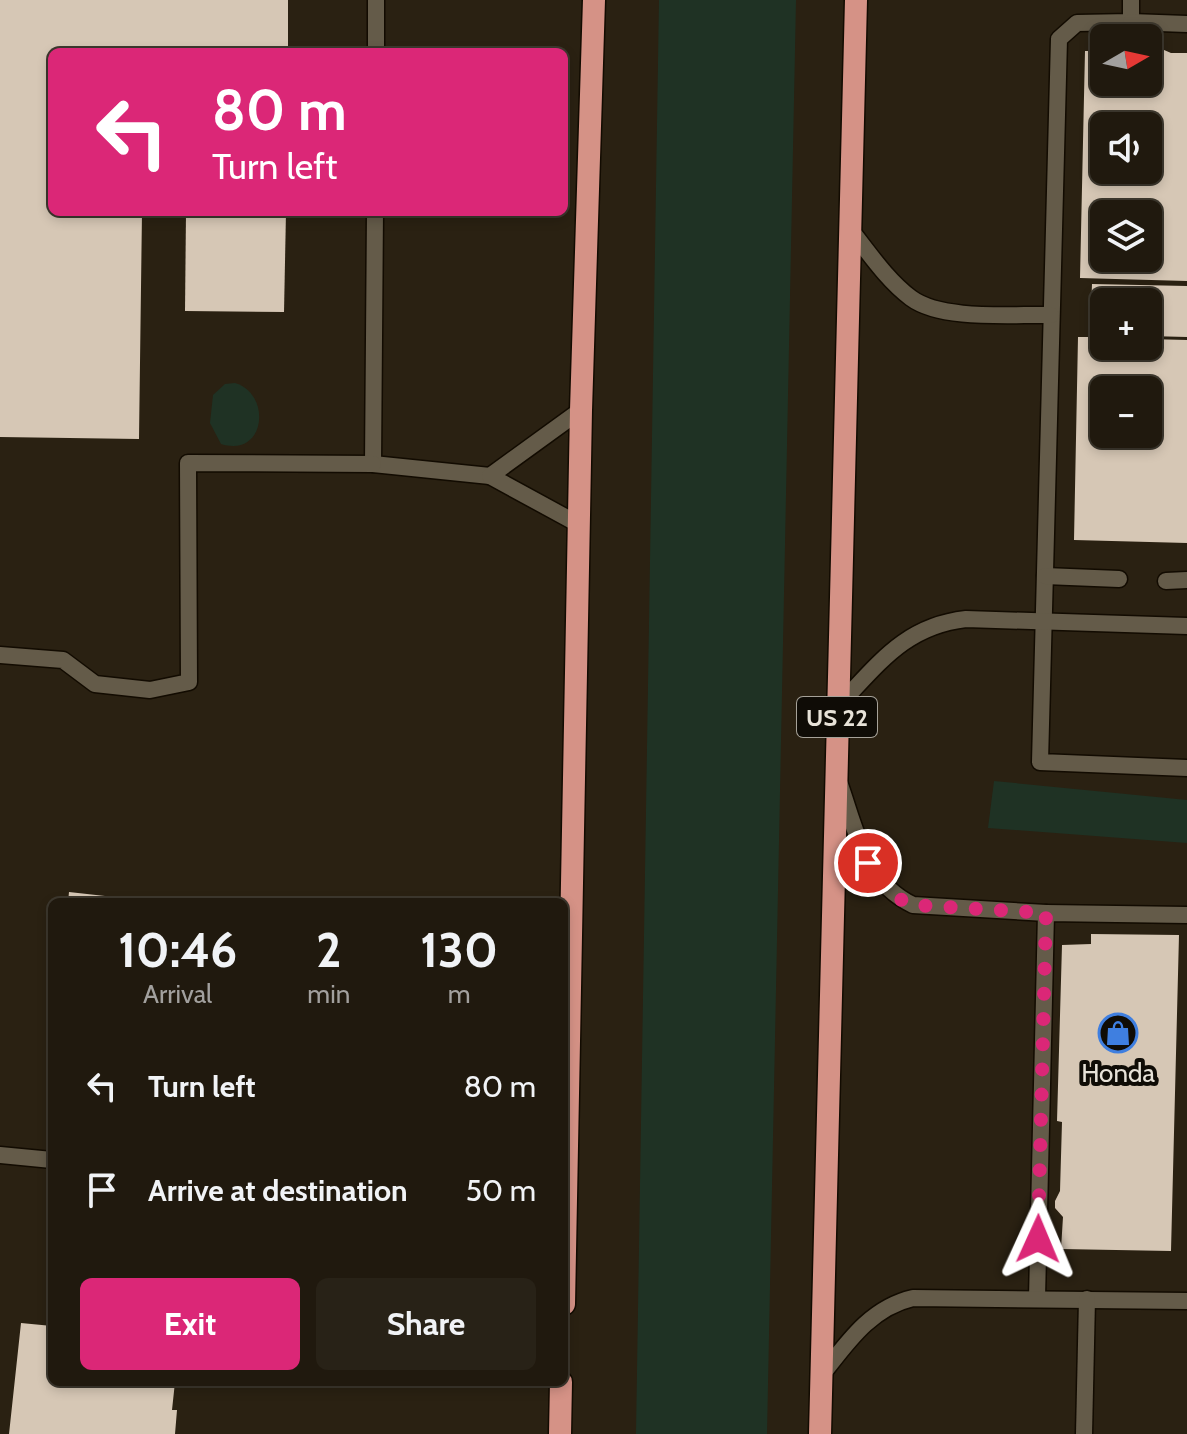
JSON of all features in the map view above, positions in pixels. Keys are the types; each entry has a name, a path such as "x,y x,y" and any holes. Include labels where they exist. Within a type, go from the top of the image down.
{"highway":[{"path":"568,1064 578,524 594,0"},
{"name":"US 22","path":"820,1434 856,0"},
{"path":"560,1434 561,1386"}],"lane":[{"path":"376,0 376,48"},
{"path":"1131,0 1131,22"},
{"path":"1187,24 1077,23 1059,39 1040,762 1187,768"},
{"path":"373,464 375,216"},
{"path":"850,229 884,271 914,301 956,313 1051,315"},
{"path":"490,476 581,410"},
{"path":"0,655 63,660 95,684 150,690 189,682 188,463 373,464 490,476 578,524"},
{"path":"1045,576 1119,579"},
{"path":"1166,581 1187,580"},
{"path":"837,707 914,632 927,627 966,619 1187,626"},
{"path":"837,774 868,863 895,897 913,905 1046,913 1187,915"},
{"path":"1037,1298 1046,913"},
{"path":"0,1155 48,1160"},
{"path":"821,1376 859,1327 897,1301 913,1298 1187,1301"},
{"path":"1084,1434 1087,1299"}],"green space":[{"path":"659,0 796,0 767,1434 636,1434"},
{"path":"235,383 247,389 259,411 255,434 247,442 236,446 221,444 210,423 213,395 225,384"},
{"path":"994,781 1187,800 1187,843 988,828"}],"building":[{"path":"0,0 288,0 288,48 48,48 48,216 142,216 139,439 0,437"},
{"path":"1162,49 1171,53 1187,53 1187,281 1080,278 1085,51 1090,51 1090,96 1162,96"},
{"path":"186,216 286,216 284,312 185,311"},
{"path":"1092,284 1187,286 1187,337 1162,336 1162,288 1092,288"},
{"path":"1078,337 1090,337 1090,360 1162,360 1162,339 1187,340 1187,543 1074,540"},
{"path":"69,892 123,898 68,898"},
{"name":"Honda","path":"1091,934 1179,935 1171,1251 1061,1249 1063,1217 1055,1208 1055,1201 1060,1191 1062,1122 1057,1121 1062,945 1091,944"},
{"path":"21,1323 48,1326 48,1386 175,1386 172,1410 177,1410 175,1434 9,1434"}],"place":[{"name":"Honda","path":"1118,1033"}],"route":[{"path":"868,863 881,884 895,897 913,905 1046,913 1038,1239"}]}
